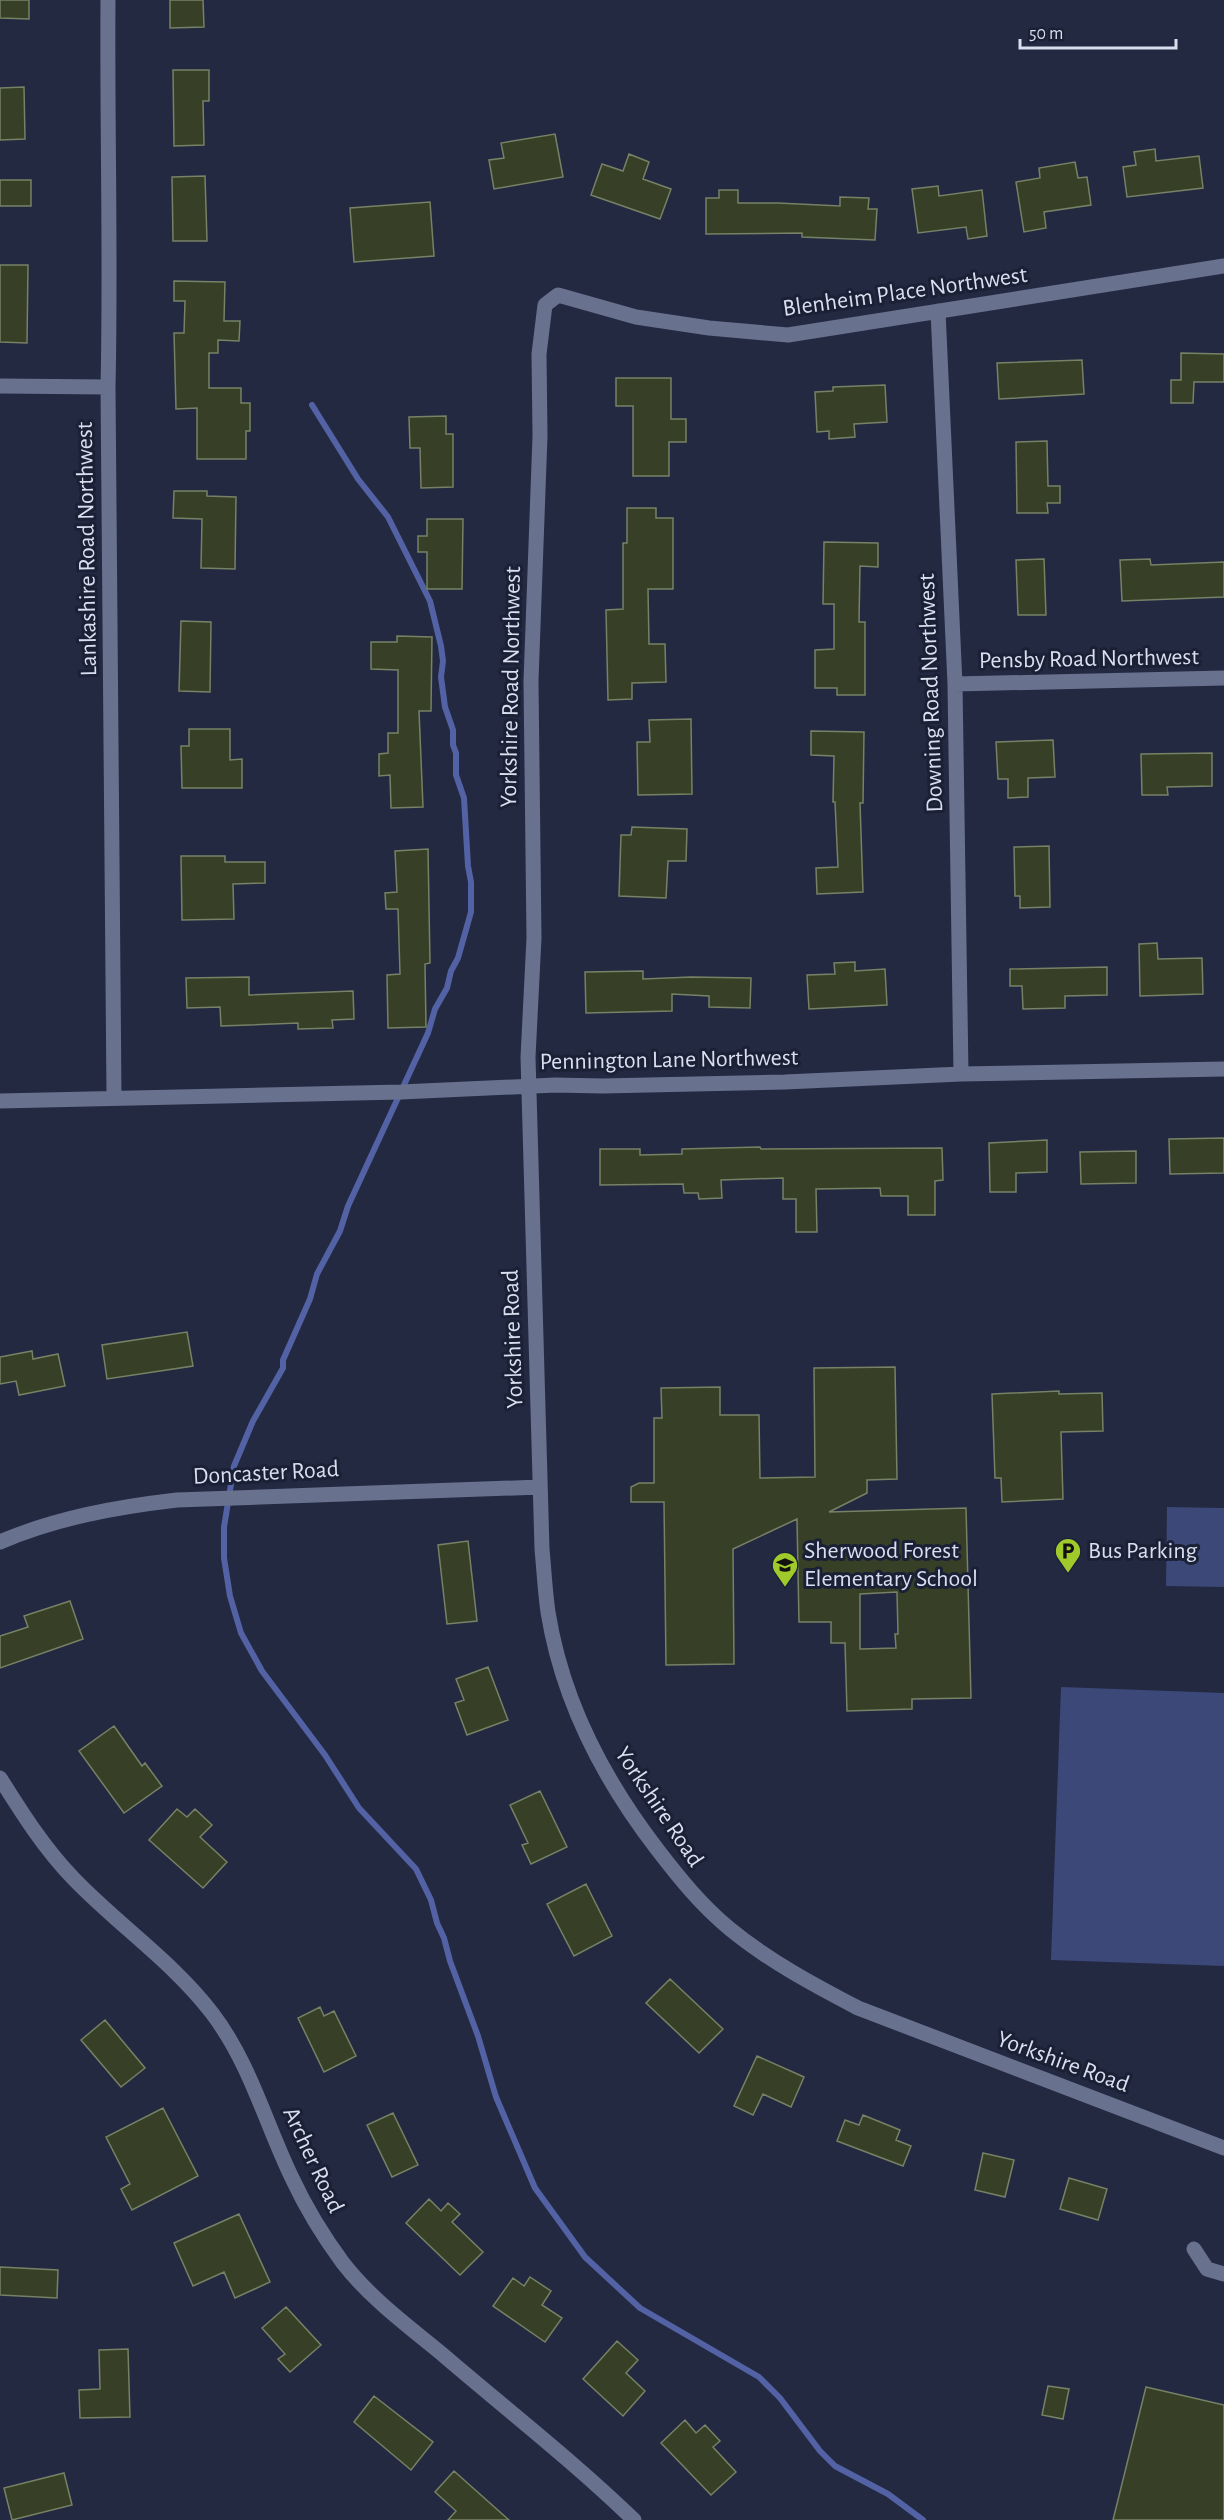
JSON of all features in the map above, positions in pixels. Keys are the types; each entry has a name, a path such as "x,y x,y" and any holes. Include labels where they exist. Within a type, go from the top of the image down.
{"street":[{"name":"Lankashire Road Northwest","path":"108,0 107,213 110,305 108,387 114,1097"},
{"name":"Blenheim Place Northwest","path":"558,295 636,317 709,328 788,335 1224,266"},
{"name":"Yorkshire Road Northwest","path":"529,1085 534,938 531,681 540,436 539,354 545,305 558,295"},
{"name":"Downing Road Northwest","path":"938,311 956,684 960,1074"},
{"path":"0,386 108,387"},
{"name":"Pensby Road Northwest","path":"956,684 1224,678"},
{"name":"Pennington Lane Northwest","path":"0,1101 401,1092 529,1085 784,1082 960,1074 1224,1069"},
{"name":"Yorkshire Road","path":"529,1085 542,1549 548,1612 567,1687 596,1754 615,1789 690,1892 711,1912 770,1958 858,2008 1224,2148"},
{"name":"Doncaster Road","path":"0,1542 65,1520 123,1506 177,1500 540,1487"},
{"name":"Archer Road","path":"0,1778 40,1839 72,1878 188,1984 225,2031 249,2074 300,2193 315,2222 345,2266 389,2310 634,2520"},
{"path":"1194,2249 1207,2269 1224,2274"}],"shaded area":[{"path":"1167,1507 1224,1508 1224,1587 1166,1586"},
{"path":"1061,1687 1224,1693 1224,1966 1051,1960"}],"building":[{"path":"0,0 29,0 29,19 0,18"},
{"path":"170,0 203,0 204,27 170,28"},
{"path":"173,70 209,70 209,101 203,101 204,145 174,146"},
{"path":"24,87 25,139 0,140 0,88"},
{"path":"555,134 563,177 494,189 489,160 504,158 501,143"},
{"path":"1155,149 1156,161 1199,156 1203,188 1127,197 1123,167 1136,165 1134,152"},
{"path":"629,154 649,162 643,179 671,189 660,219 591,195 602,164 623,171"},
{"path":"1075,162 1078,178 1087,177 1091,205 1044,212 1046,228 1024,232 1016,182 1040,178 1039,168"},
{"path":"205,176 207,241 173,241 172,177"},
{"path":"0,180 31,180 31,206 0,206"},
{"path":"938,186 939,196 982,190 987,236 968,239 966,227 918,233 912,189"},
{"path":"719,190 738,190 738,203 840,206 840,197 869,198 868,209 877,209 875,240 802,237 802,233 706,234 706,198 719,198"},
{"path":"430,202 434,256 354,262 350,208"},
{"path":"0,265 28,265 27,343 0,342"},
{"path":"174,281 225,282 224,321 240,321 239,341 218,340 218,353 209,353 209,388 241,388 241,403 250,403 250,431 246,431 246,459 197,459 197,408 176,409 174,333 184,333 185,301 174,301"},
{"path":"1181,353 1224,354 1224,382 1194,382 1193,403 1171,403 1171,380 1181,380"},
{"path":"1082,360 1084,394 999,399 997,363"},
{"path":"616,378 671,378 671,419 686,419 686,442 669,442 669,476 633,476 633,406 616,406"},
{"path":"885,385 887,422 854,424 855,437 829,439 829,431 817,432 815,392 833,391 833,387"},
{"path":"446,416 446,434 453,434 453,487 421,488 420,448 410,448 409,417"},
{"path":"1047,441 1048,486 1060,486 1060,503 1047,503 1048,513 1017,513 1016,442"},
{"path":"174,491 207,491 207,496 236,497 235,569 201,568 202,519 173,518"},
{"path":"627,508 656,508 656,518 673,518 673,589 648,589 649,644 665,644 666,682 632,683 632,699 608,700 606,610 623,609 623,543 627,543"},
{"path":"427,519 463,519 462,589 427,589 427,552 418,552 418,536 427,536"},
{"path":"824,542 878,543 878,567 860,566 859,622 865,622 865,695 837,695 837,688 815,688 815,650 834,649 834,604 823,604"},
{"path":"1044,559 1046,615 1018,615 1016,560"},
{"path":"1150,559 1151,565 1224,562 1224,597 1122,601 1120,560"},
{"path":"181,621 211,622 210,692 179,691"},
{"path":"397,636 432,637 431,711 419,711 423,807 391,808 390,775 379,776 379,754 388,753 388,733 398,733 398,670 371,669 371,642 397,642"},
{"path":"691,719 692,794 638,795 637,742 650,742 649,720"},
{"path":"189,729 230,729 230,760 242,759 242,788 182,788 181,746 189,746"},
{"path":"811,731 864,732 863,803 860,803 863,892 817,894 816,868 838,867 835,802 833,802 834,756 811,755"},
{"path":"1053,740 1055,777 1028,778 1028,797 1008,798 1008,779 998,779 996,742"},
{"path":"1212,753 1212,786 1167,787 1168,795 1142,795 1141,754"},
{"path":"632,827 687,829 686,861 668,861 666,898 619,896 621,835 631,835"},
{"path":"1049,846 1050,907 1020,908 1020,896 1015,896 1014,847"},
{"path":"428,849 430,963 425,964 426,1027 388,1028 387,975 400,974 398,909 386,909 385,893 397,892 395,851"},
{"path":"181,856 225,856 225,862 265,862 265,883 233,884 234,919 182,920"},
{"path":"1157,943 1158,959 1202,958 1203,994 1140,996 1139,944"},
{"path":"855,962 855,971 885,969 887,1005 809,1009 807,975 835,974 834,963"},
{"path":"1107,967 1107,995 1065,996 1065,1008 1023,1009 1022,986 1010,986 1010,969"},
{"path":"643,971 643,979 751,978 750,1008 709,1007 709,996 672,994 672,1011 586,1013 585,972"},
{"path":"249,977 249,995 353,991 354,1019 332,1020 333,1028 298,1029 298,1023 221,1026 220,1007 187,1008 186,978"},
{"path":"1224,1138 1224,1173 1170,1174 1169,1139"},
{"path":"1047,1140 1047,1172 1016,1173 1016,1192 990,1192 989,1143"},
{"path":"760,1147 761,1149 942,1148 943,1180 935,1181 935,1215 908,1215 908,1196 881,1196 880,1188 816,1189 817,1232 796,1232 796,1199 783,1199 783,1178 721,1180 722,1198 699,1199 698,1193 684,1193 683,1184 600,1185 600,1149 640,1149 640,1155 682,1154 682,1149"},
{"path":"1136,1151 1136,1183 1081,1184 1080,1152"},
{"path":"187,1332 193,1366 107,1379 102,1345"},
{"path":"32,1351 33,1359 58,1354 65,1386 19,1395 16,1381 0,1384 0,1357"},
{"path":"895,1367 897,1479 867,1480 867,1493 829,1512 966,1508 971,1698 912,1699 912,1709 847,1711 845,1643 831,1643 831,1622 799,1622 797,1519 733,1549 734,1664 666,1665 664,1502 631,1502 631,1487 639,1483 654,1483 654,1418 662,1418 661,1388 720,1387 720,1415 759,1415 760,1478 815,1477 814,1368","holes":["897,1592 898,1634 895,1634 896,1648 860,1649 860,1594"]},
{"path":"1059,1391 1059,1394 1102,1393 1103,1431 1061,1432 1063,1499 1002,1502 1001,1478 995,1478 992,1394"},
{"path":"468,1541 477,1621 447,1624 438,1545"},
{"path":"70,1601 83,1639 0,1668 0,1636 28,1627 24,1616"},
{"path":"488,1667 508,1720 467,1735 455,1703 464,1700 456,1679"},
{"path":"114,1726 142,1766 145,1763 162,1786 124,1813 79,1751"},
{"path":"540,1791 567,1847 531,1864 522,1845 528,1843 510,1805"},
{"path":"177,1809 187,1817 195,1809 212,1825 200,1837 227,1862 203,1888 149,1840"},
{"path":"586,1884 612,1936 574,1956 547,1904"},
{"path":"670,1979 723,2029 699,2053 646,2003"},
{"path":"320,2007 324,2016 334,2011 356,2056 324,2072 298,2018"},
{"path":"105,2020 145,2068 121,2087 81,2040"},
{"path":"757,2056 804,2077 791,2107 763,2094 753,2115 734,2106"},
{"path":"163,2108 198,2176 132,2210 121,2189 130,2184 106,2137"},
{"path":"393,2113 418,2165 392,2177 367,2125"},
{"path":"863,2115 900,2130 896,2140 911,2146 903,2166 837,2141 845,2120 859,2125"},
{"path":"983,2153 1014,2160 1005,2197 975,2190"},
{"path":"1069,2178 1107,2189 1098,2220 1060,2209"},
{"path":"429,2199 441,2211 448,2203 460,2214 452,2222 483,2252 460,2275 406,2223"},
{"path":"239,2214 270,2282 235,2298 224,2272 193,2286 174,2243"},
{"path":"0,2267 58,2270 57,2298 0,2295"},
{"path":"530,2277 551,2291 542,2305 562,2318 545,2342 493,2306 513,2278 524,2286"},
{"path":"286,2307 321,2345 290,2372 278,2359 285,2354 262,2328"},
{"path":"617,2341 638,2360 626,2373 645,2391 623,2416 583,2379"},
{"path":"128,2349 130,2417 80,2418 79,2390 100,2389 99,2350"},
{"path":"1048,2386 1069,2389 1063,2419 1042,2415"},
{"path":"1146,2387 1224,2405 1224,2520 1113,2520"},
{"path":"374,2396 433,2442 411,2470 354,2422"},
{"path":"685,2420 696,2433 705,2425 720,2441 713,2447 736,2472 711,2495 661,2443"},
{"path":"454,2471 509,2520 448,2520 456,2511 435,2492"},
{"path":"64,2473 72,2505 12,2520 4,2488"}],"waterway":[{"path":"312,405 358,479 388,517 430,601 441,646 443,661 441,677 445,707 453,730 456,775 464,798 471,882 471,912 458,958 451,971 447,988 435,1009 428,1033 348,1206 340,1231 317,1274 310,1299 283,1360 283,1368 253,1421 234,1466 224,1527 224,1558 230,1596 241,1633 262,1671 325,1755 359,1808 416,1869 431,1900 450,1961 478,2036 496,2097 535,2188 585,2257 640,2308 759,2377 780,2398 820,2451 835,2466 888,2494 923,2520"}],"place":[{"name":"Bus Parking","path":"1068,1574"},
{"name":"Sherwood Forest Elementary School","path":"785,1588"}]}
